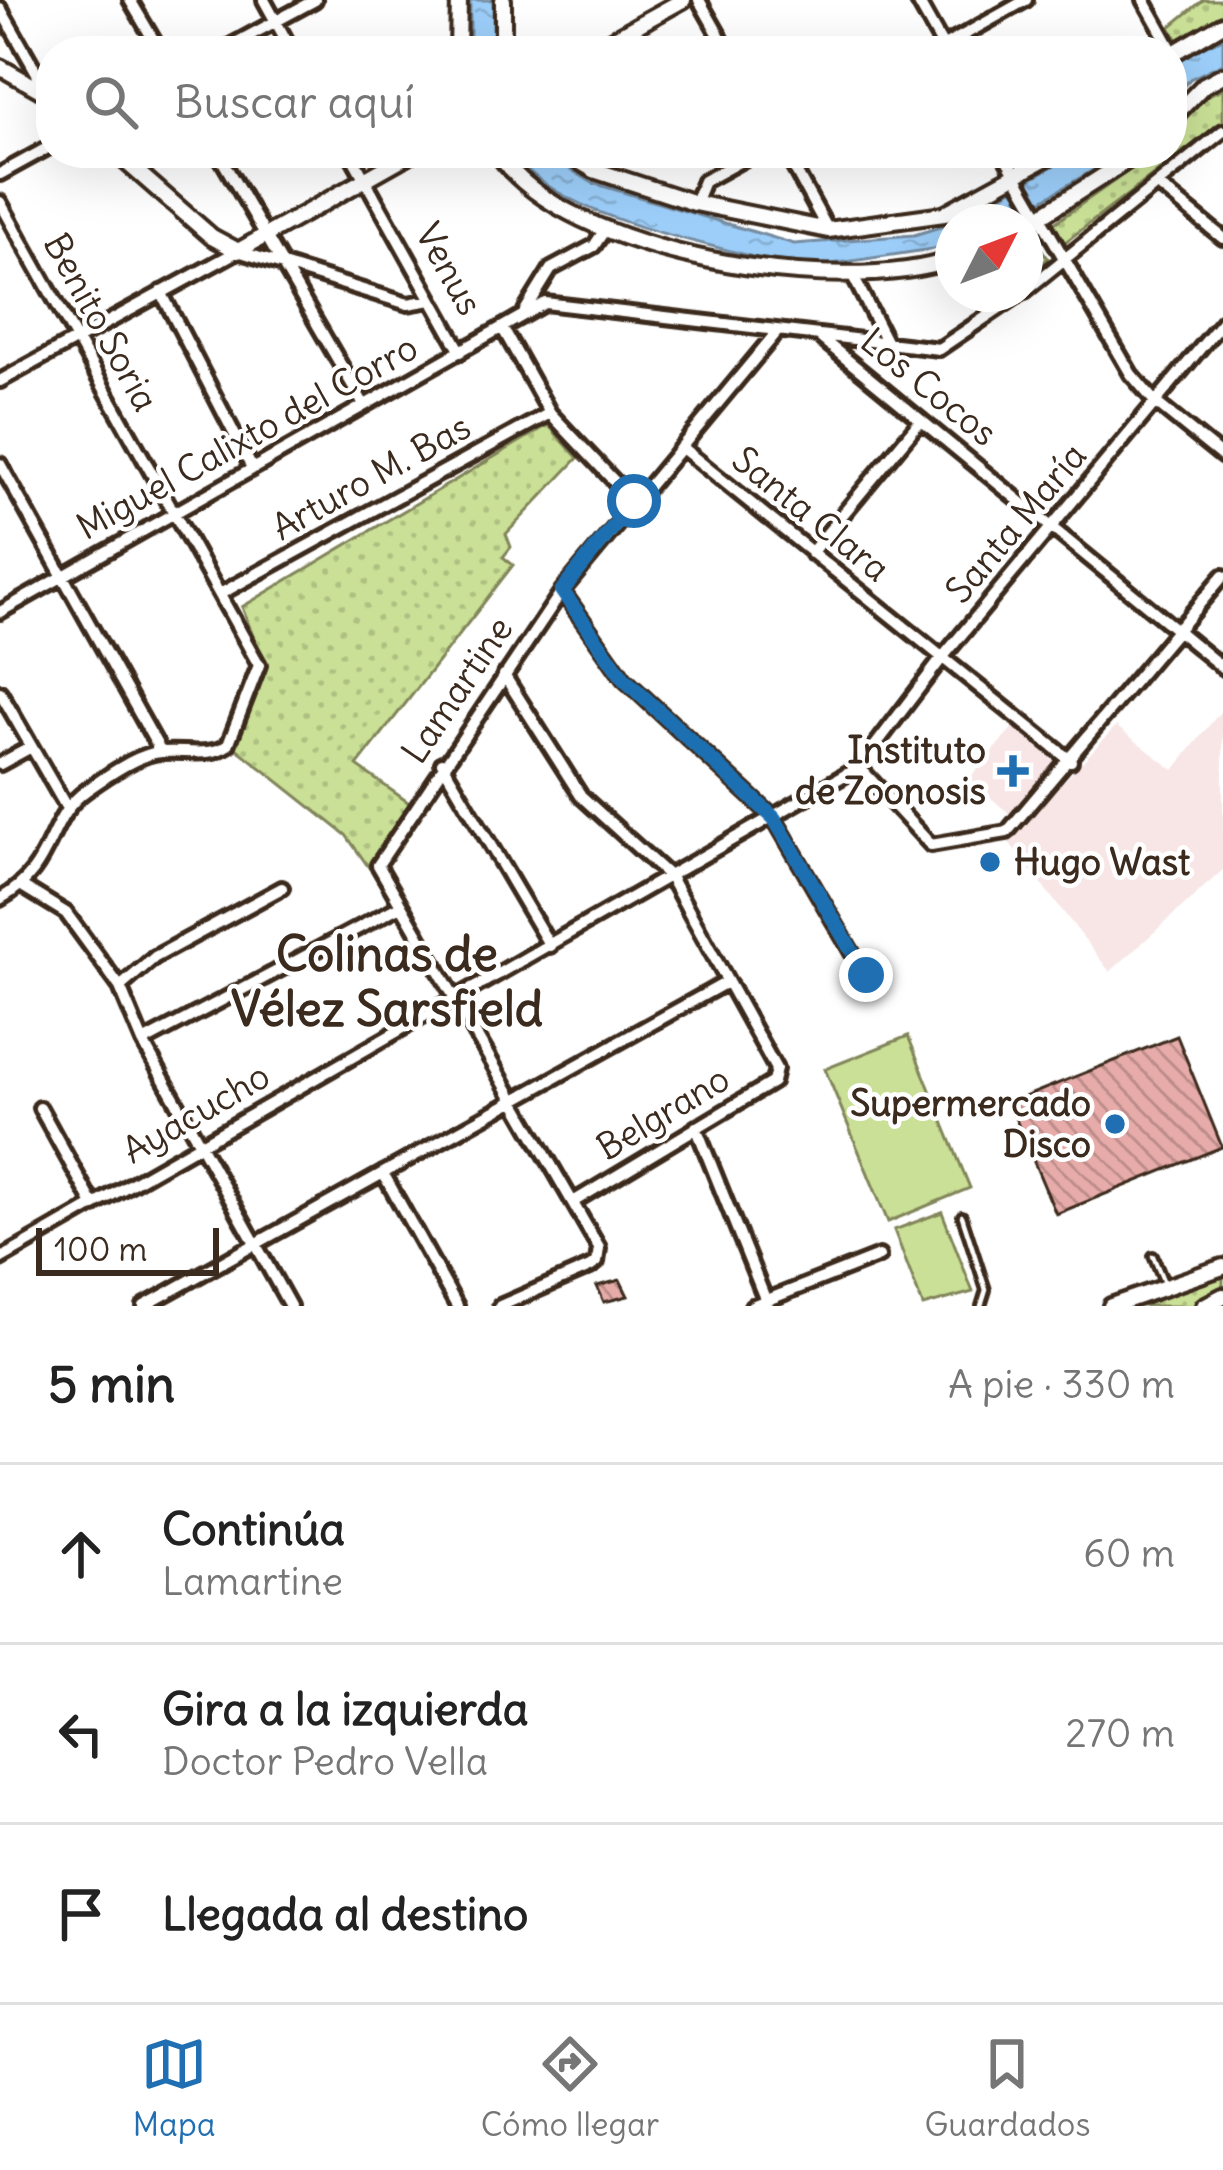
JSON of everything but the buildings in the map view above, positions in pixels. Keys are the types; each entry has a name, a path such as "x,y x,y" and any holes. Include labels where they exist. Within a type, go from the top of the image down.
{"main road":[{"path":"458,36 459,0"},
{"path":"503,0 503,36"},
{"path":"618,36 683,0"},
{"path":"1187,45 1223,24"},
{"path":"0,67 36,87"},
{"path":"1187,103 1223,75"},
{"path":"133,168 212,237 238,250 387,168"},
{"path":"512,168 536,194 606,228 746,269 781,274 917,269 935,264"},
{"path":"591,168 695,202 828,230 930,218 1034,168"},
{"path":"1043,213 1115,168"},
{"path":"1111,1306 1223,1267"},
{"path":"1204,1306 1223,1296"}],"street":[{"path":"130,0 151,36"},
{"path":"264,0 284,36"},
{"path":"248,36 315,0"},
{"path":"699,0 719,36"},
{"path":"917,0 935,36"},
{"path":"964,36 1026,0"},
{"path":"1144,0 1164,36"},
{"path":"0,8 36,71"},
{"name":"Miguel Calixto del Corro","path":"1187,161 1223,131"},
{"path":"0,174 36,154"},
{"path":"226,168 364,405"},
{"name":"Venus","path":"359,168 461,352"},
{"path":"695,202 704,181 728,168"},
{"path":"794,168 828,230"},
{"path":"1012,168 1032,204"},
{"name":"Miguel Calixto del Corro","path":"1043,277 1178,168"},
{"path":"1158,185 1223,238"},
{"name":"Benito Soria","path":"0,202 257,658 258,671 228,745 213,751 161,752"},
{"path":"1043,223 1114,348 1155,402 1223,458"},
{"name":"Miguel Calixto del Corro","path":"523,314 550,269 594,246 606,228"},
{"path":"0,381 238,250 408,304 431,300"},
{"path":"851,272 887,343"},
{"path":"161,292 252,468"},
{"name":"Miguel Calixto del Corro","path":"0,612 523,314 555,301 776,333 948,347 996,312"},
{"name":"Santa María","path":"859,767 942,658 1223,321"},
{"path":"503,329 550,412 634,501"},
{"name":"Lamartine","path":"400,905 378,865 442,763 562,591 776,333"},
{"name":"Los Cocos","path":"819,336 1223,668"},
{"name":"Arturo M. Bas","path":"220,594 550,412"},
{"path":"811,553 921,420"},
{"name":"Santa Clara","path":"682,447 1071,761"},
{"path":"0,464 161,752 88,789 68,811 37,871 0,898"},
{"path":"859,767 923,840 940,845 1007,832 1223,576"},
{"path":"562,591 624,679 774,818 866,975"},
{"path":"144,1306 727,982 670,877 581,796 504,675"},
{"path":"0,692 68,811"},
{"path":"0,764 31,746"},
{"path":"442,763 550,946"},
{"name":"Ayacucho","path":"0,1259 859,767"},
{"path":"22,886 66,914 120,987 143,1042 290,1306"},
{"path":"120,987 155,957 282,888"},
{"path":"143,1042 400,905 600,1256 590,1267 506,1305"},
{"name":"Belgrano","path":"573,1202 772,1082 776,1070 727,982"},
{"path":"40,1108 94,1206"},
{"path":"696,1127 767,1303"},
{"path":"383,1173 457,1306"},
{"path":"752,1306 879,1256"}],"lane":[{"path":"962,1216 986,1290 982,1306"},
{"path":"1154,1256 1165,1285"}],"shaded area":[{"path":"1223,708 1223,870 1110,972 1008,841 1116,726 1174,770"},
{"name":"Instituto de Zoonosis","path":"1014,726 1056,763 1011,815 969,779"}],"green space":[{"path":"1203,0 1223,0 1223,19 1187,36 1176,36 1170,27"},
{"path":"1223,88 1223,122 1187,149 1187,117 1205,97"},
{"path":"1133,168 1163,168 1064,243 1053,224"},
{"path":"548,425 578,458 506,534 511,547 503,557 513,565 357,766 412,805 370,869 346,835 236,748 266,670 242,607"},
{"path":"908,1036 970,1188 888,1222 825,1069"},
{"path":"942,1212 973,1292 923,1306 894,1230"},
{"path":"1223,1267 1223,1296 1204,1306 1111,1306"}],"water":[{"path":"470,0 493,0 493,36 470,36"},
{"path":"1223,38 1223,63 1187,82 1189,53"},
{"path":"527,168 568,168 593,183 794,244 914,235 935,229 935,249 805,268 631,224 562,195"},
{"path":"1049,168 1097,168 1036,204 986,204"}],"place":[{"name":"Instituto de Zoonosis","path":"1013,771"},
{"name":"Hugo Wast","path":"990,862"},
{"name":"Supermercado Disco","path":"1115,1124"}],"district":[{"name":"Colinas de Vélez Sarsfield","path":"387,982"}],"route":[{"path":"634,501 562,591 624,679 774,818 866,975"}]}
